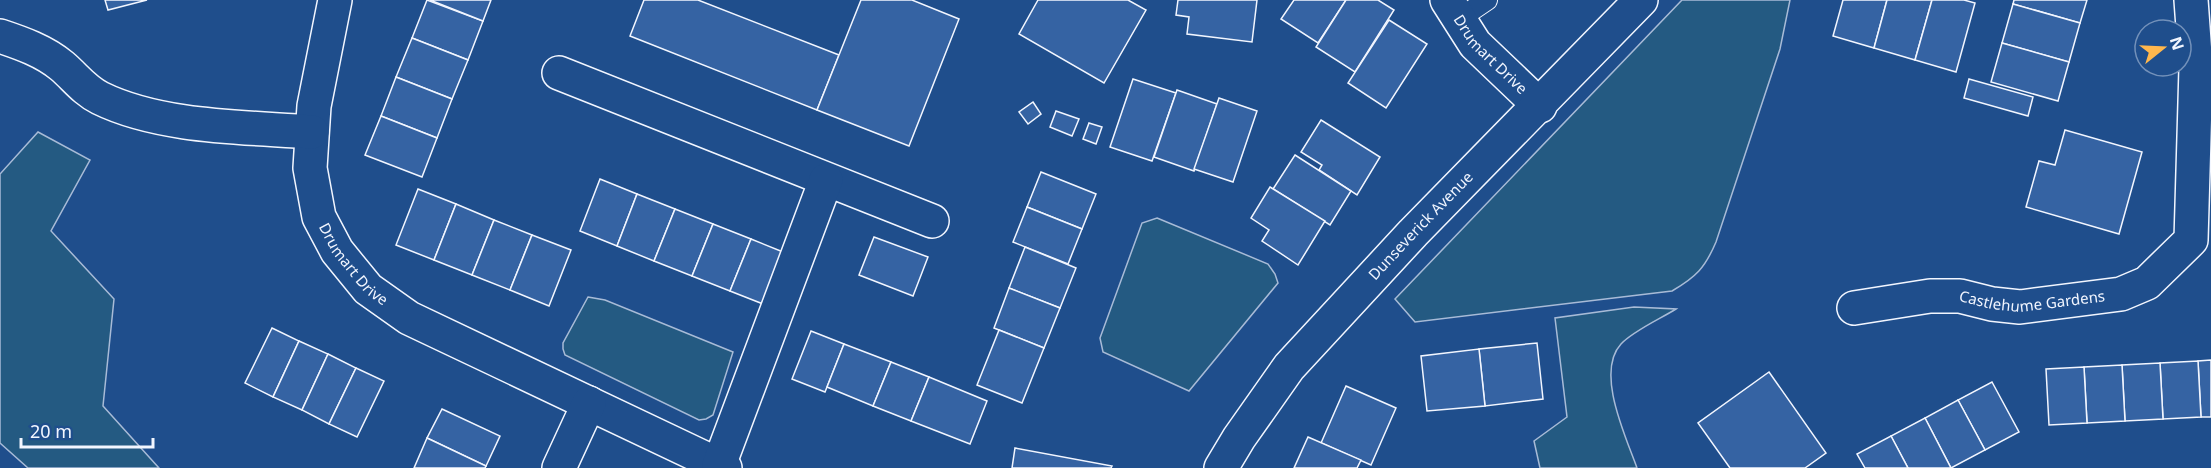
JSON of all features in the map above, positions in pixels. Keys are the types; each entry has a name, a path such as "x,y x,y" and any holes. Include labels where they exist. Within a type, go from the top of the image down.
{"street":[{"name":"Drumart Drive","path":"335,0 314,106 310,168 319,217 337,251 368,289 409,318 722,466"},
{"name":"Dunseverick Avenue","path":"1221,468 1239,438 1289,367 1413,233 1641,0"},
{"name":"Castlehume Gardens","path":"1854,308 1930,296 1960,296 1992,304 2020,307 2121,294 2147,283 2201,240 2196,68 2191,0"},
{"name":"Drumart Drive","path":"1453,10 1475,44 1539,106"},
{"path":"0,36 44,54 62,66 79,84 98,97 123,108 168,119 236,127 312,132"},
{"path":"559,73 932,222"},
{"path":"722,466 826,180"},
{"path":"559,468 590,403"}],"lane":[{"path":"1453,10 1487,0"}],"shaded area":[{"path":"1682,0 1790,0 1780,49 1716,242 1699,271 1672,291 1415,322 1395,299"},
{"path":"38,132 90,160 51,231 114,299 103,406 159,468 28,468 0,443 0,174"},
{"path":"1157,218 1268,264 1278,283 1189,391 1103,352 1100,338 1142,223"},
{"path":"588,297 605,300 733,352 713,415 699,420 565,355 563,343"},
{"path":"1634,307 1676,309 1626,339 1614,356 1611,371 1615,405 1637,468 1540,468 1534,441 1567,417 1555,318"}],"building":[{"path":"105,0 147,0 108,10"},
{"path":"427,0 483,21 468,60 412,38"},
{"path":"430,0 491,0 483,21"},
{"path":"644,0 698,0 839,55 817,110 630,36"},
{"path":"861,0 912,0 959,19 909,146 817,110"},
{"path":"1038,0 1128,0 1146,10 1104,83 1019,34"},
{"path":"1178,0 1257,0 1252,42 1187,34 1189,17 1176,15"},
{"path":"1294,0 1346,0 1318,43 1281,19"},
{"path":"1346,0 1378,0 1394,10 1355,72 1316,47"},
{"path":"1843,0 1887,0 1874,48 1833,36"},
{"path":"1887,0 1932,0 1915,60 1874,48"},
{"path":"1932,0 1964,0 1975,3 1956,72 1915,60"},
{"path":"2014,0 2087,0 2080,23 2013,4"},
{"path":"2013,4 2080,23 2069,62 2002,43"},
{"path":"1389,20 1427,44 1386,108 1348,83"},
{"path":"412,38 468,60 452,99 396,77"},
{"path":"2002,43 2069,62 2058,101 1991,82"},
{"path":"396,77 452,99 437,138 381,116"},
{"path":"1133,79 1176,93 1152,161 1110,147"},
{"path":"1969,79 2033,97 2028,116 1964,98"},
{"path":"1177,90 1217,104 1194,171 1154,157"},
{"path":"1219,98 1257,111 1233,182 1194,169"},
{"path":"1033,102 1041,114 1028,124 1019,112"},
{"path":"1056,111 1079,119 1072,136 1050,127"},
{"path":"381,116 437,138 422,177 365,155"},
{"path":"1321,120 1380,157 1357,195 1319,170 1322,165 1301,152"},
{"path":"1089,123 1102,127 1096,144 1083,139"},
{"path":"2065,130 2142,152 2119,234 2026,207 2039,161 2055,165"},
{"path":"1295,155 1351,191 1330,225 1273,189"},
{"path":"1041,172 1096,194 1082,229 1027,207"},
{"path":"600,179 637,194 617,246 580,231"},
{"path":"1270,187 1325,221 1298,265 1262,241 1269,230 1251,218"},
{"path":"418,189 456,204 434,260 396,245"},
{"path":"637,194 675,209 654,261 617,246"},
{"path":"456,204 494,220 472,275 434,260"},
{"path":"1027,207 1082,229 1068,264 1013,242"},
{"path":"675,209 713,224 692,276 654,261"},
{"path":"494,220 532,235 510,290 472,275"},
{"path":"713,224 751,239 730,291 692,276"},
{"path":"532,235 571,250 549,306 510,290"},
{"path":"874,237 928,257 913,296 859,275"},
{"path":"751,239 788,254 768,306 730,291"},
{"path":"1025,247 1076,268 1060,308 1009,288"},
{"path":"1009,288 1060,308 1044,348 994,328"},
{"path":"272,328 299,341 273,397 245,383"},
{"path":"999,330 1044,348 1022,403 977,385"},
{"path":"811,331 844,344 825,392 792,379"},
{"path":"299,341 328,354 302,410 273,397"},
{"path":"1537,343 1543,399 1485,406 1479,349"},
{"path":"844,344 891,362 873,406 827,387"},
{"path":"1479,349 1485,406 1427,411 1421,356"},
{"path":"328,354 356,368 329,424 302,410"},
{"path":"2211,360 2211,417 2201,417 2198,361"},
{"path":"2198,361 2201,417 2163,419 2160,363"},
{"path":"891,362 929,377 911,421 873,406"},
{"path":"2160,363 2163,419 2125,421 2122,365"},
{"path":"2122,365 2125,421 2087,423 2084,367"},
{"path":"2084,367 2087,423 2049,425 2046,369"},
{"path":"356,368 384,381 357,437 329,424"},
{"path":"1769,372 1826,453 1805,468 1730,468 1698,423"},
{"path":"929,377 987,401 970,444 911,421"},
{"path":"1992,382 2019,432 1985,450 1958,400"},
{"path":"1346,386 1396,408 1371,465 1321,443"},
{"path":"1958,400 1985,450 1951,468 1925,418"},
{"path":"442,409 500,436 486,466 427,438"},
{"path":"1925,418 1951,468 1908,468 1891,436"},
{"path":"1891,436 1908,468 1865,468 1857,454"},
{"path":"1308,437 1361,460 1357,468 1294,468"},
{"path":"427,438 486,466 485,468 414,468"},
{"path":"1015,448 1112,466 1111,468 1012,468"}]}
